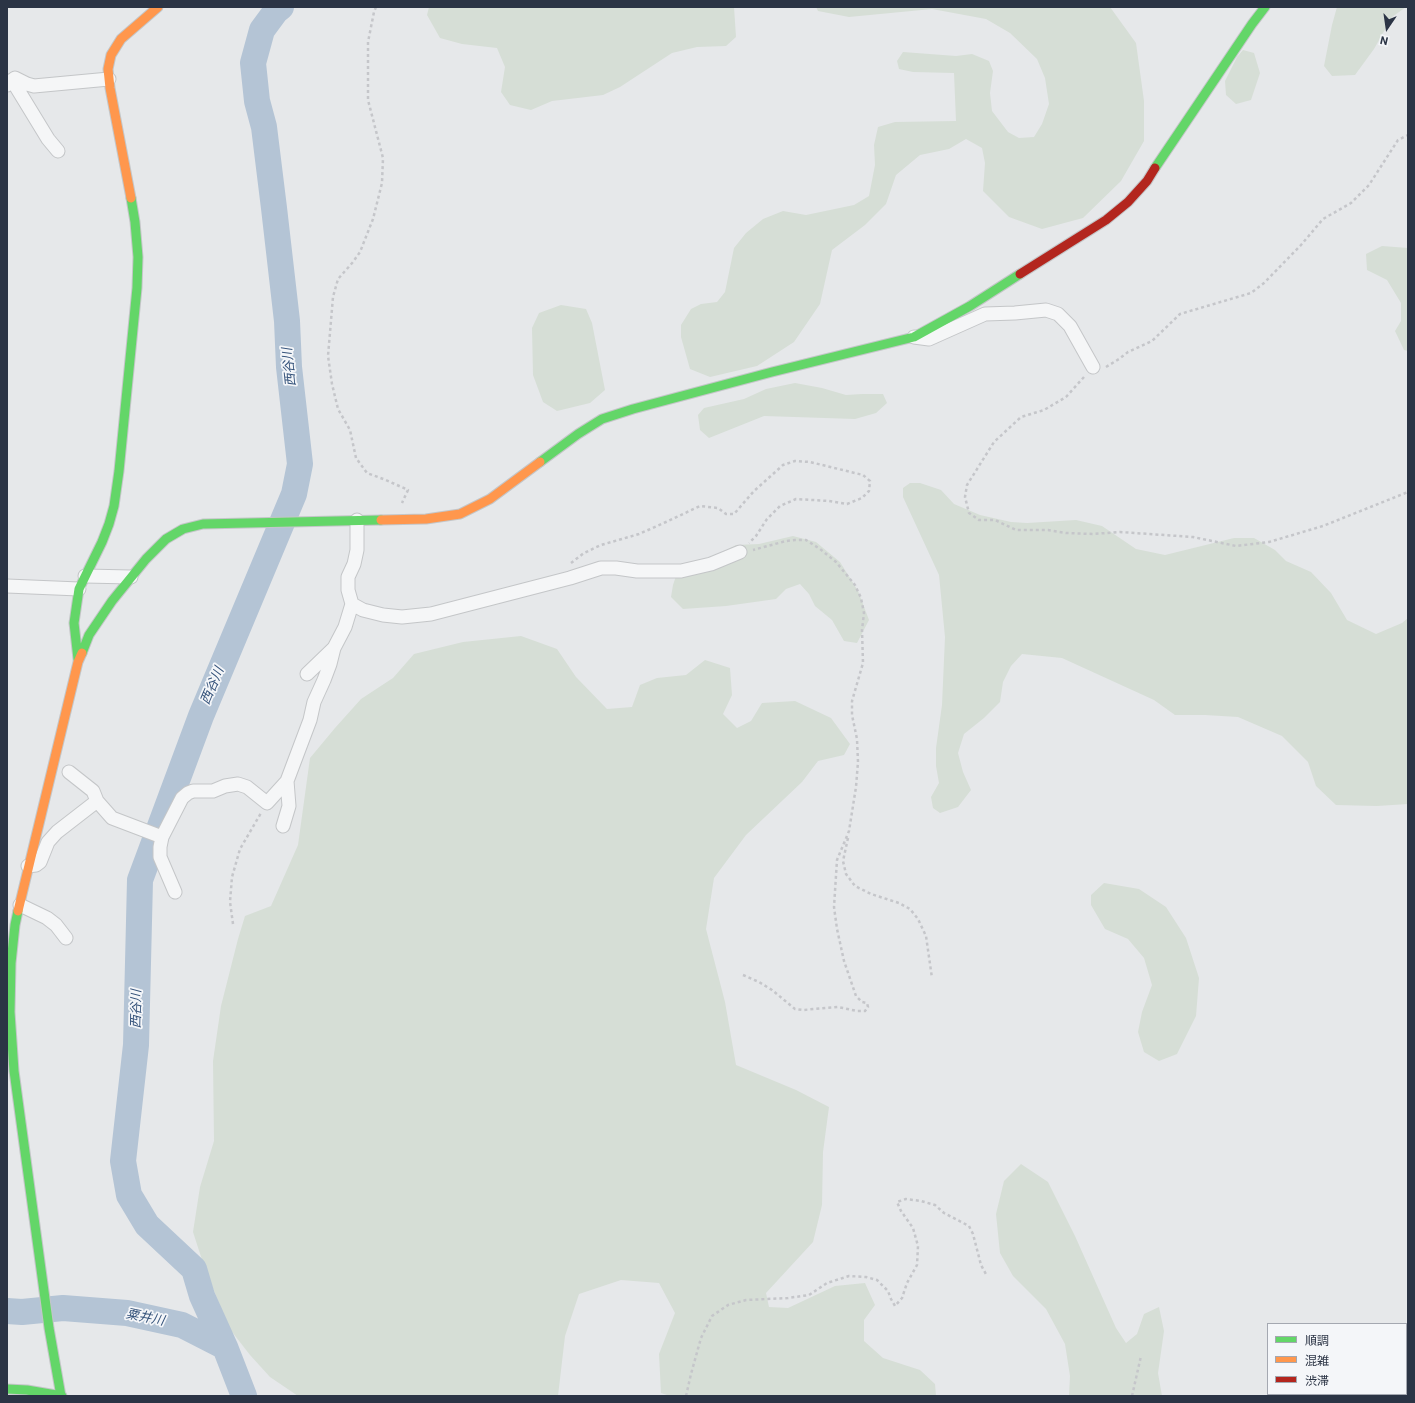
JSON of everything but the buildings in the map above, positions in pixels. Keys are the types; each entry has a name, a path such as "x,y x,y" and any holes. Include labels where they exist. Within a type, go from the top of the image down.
{"street":[{"path":"78,662 74,623 79,588 102,542 114,506 119,471 137,288 138,257 135,222 108,69 111,55 121,39 158,7"},
{"path":"7,1389 27,1390 61,1396 44,1295 14,1071 10,1012 10,963 15,925 78,662 89,635 112,601 131,577 166,539 183,529 203,524 426,519 460,514 490,499 578,434 602,419 633,409 743,380 914,337 970,306 1106,220 1128,202 1147,181 1252,24 1265,7"},
{"path":"58,151 48,139 10,83 15,78 34,86 109,79"},
{"path":"914,337 929,339 985,314 1015,314 1046,310 1058,314 1070,326 1093,367"},
{"path":"156,835 182,798 188,793 193,791 212,791 225,786 238,784 247,787 267,803 287,781 310,720 314,702 330,664 334,648 345,627 352,604 348,590 348,577 354,564 357,550 357,520"},
{"path":"352,604 364,610 402,618 431,614 570,578 600,568 616,568 637,571 682,571 712,564 740,552"},
{"path":"85,576 131,577"},
{"path":"7,586 79,588"},
{"path":"307,674 334,648"},
{"path":"70,772 93,791 97,801 112,818 156,835"},
{"path":"283,826 289,806 287,781"},
{"path":"28,866 36,865 40,862 48,842 57,832 97,801"},
{"path":"156,835 160,847 160,857 176,892"},
{"path":"20,906 47,918 56,925 66,938"}],"path":[{"path":"376,7 368,42 368,100 383,158 382,183 372,219 360,252 338,279 333,297 328,356 332,384 338,409 350,430 356,458 367,473 408,490 395,520"},
{"path":"1408,135 1398,140 1369,185 1352,203 1324,219 1301,246 1273,274 1251,293 1180,314 1152,341 1128,352 1106,367 1093,367 1066,397 1044,410 1021,417 994,442 966,485 965,497 969,514 979,520 995,520 1016,530 1048,530 1066,533 1093,534 1120,532 1193,537 1236,546 1269,542 1323,526 1408,492"},
{"path":"569,565 584,552 601,545 639,534 700,506 718,508 726,514 734,514 754,491 783,465 795,461 810,462 863,475 870,481 869,491 862,498 847,504 829,501 796,499 780,506 767,519 756,536 740,552"},
{"path":"740,552 786,541 806,540 836,562 856,585 861,598 864,613 862,630 863,662 852,702 852,715 857,739 858,762 855,799 843,861 846,874 855,886 871,894 899,903 910,909 918,919 926,936 932,978"},
{"path":"233,924 230,902 232,877 240,849 267,803"},
{"path":"743,975 772,990 795,1009 803,1010 838,1007 865,1011 868,1007 867,1003 862,1002 856,996 844,961 834,907 837,860 849,831"},
{"path":"686,1396 690,1374 701,1338 712,1316 728,1305 746,1300 788,1298 809,1295 827,1283 849,1276 866,1277 876,1280 888,1291 895,1306 902,1298 907,1282 916,1265 918,1246 913,1228 901,1212 897,1202 906,1199 935,1205 944,1213 969,1226 973,1234 981,1265 987,1276"},
{"path":"1132,1396 1141,1356"}],"shaded area":[{"path":"429,7 734,7 736,37 726,46 697,47 672,53 620,87 603,95 552,101 531,110 510,105 501,92 505,67 497,48 462,44 440,38 427,15"},
{"path":"816,7 1110,7 1136,43 1144,101 1144,141 1121,181 1083,218 1042,229 1009,217 983,191 985,163 982,148 966,139 949,149 920,155 896,175 886,204 865,225 832,250 820,304 794,342 757,366 710,377 690,369 681,337 681,325 691,309 701,304 717,302 725,292 734,248 746,233 763,219 783,211 806,215 854,205 869,196 875,165 874,145 878,127 895,122 956,121 954,73 913,72 899,69 897,61 903,52 956,56 972,54 989,61 993,71 990,93 992,111 1008,132 1019,138 1034,137 1042,124 1049,104 1045,78 1037,59 1010,33 986,19 932,9 849,17 818,11"},
{"path":"1337,7 1406,7 1392,17 1374,49 1355,75 1332,76 1324,66"},
{"path":"1243,50 1254,53 1260,73 1251,100 1236,104 1226,95 1225,81 1237,57"},
{"path":"1382,246 1408,248 1408,351 1404,350 1395,331 1401,321 1401,303 1387,280 1367,270 1366,254"},
{"path":"561,305 586,309 592,323 605,390 590,403 557,411 543,402 533,375 532,328 539,313"},
{"path":"795,383 822,388 846,395 883,394 887,403 876,413 855,419 764,416 709,438 700,430 698,415 704,408 744,399 766,389"},
{"path":"910,483 920,483 941,490 954,504 980,515 1011,522 1027,523 1076,520 1102,526 1136,549 1165,555 1234,538 1254,538 1275,550 1286,561 1311,572 1331,593 1347,620 1376,634 1402,623 1408,618 1408,804 1377,806 1336,805 1316,786 1308,762 1282,736 1238,717 1175,715 1154,700 1062,658 1022,654 1011,666 1003,682 1000,702 984,718 964,734 958,753 963,772 971,790 958,807 940,813 933,808 931,797 939,783 936,766 936,748 942,705 945,637 939,575 903,497 903,488"},
{"path":"793,536 816,542 840,562 858,591 869,620 857,643 844,641 832,620 815,606 809,594 800,584 786,589 776,599 726,606 683,609 671,597 676,576 736,545 759,544"},
{"path":"521,636 557,649 576,677 607,709 632,707 640,685 657,678 686,675 705,660 730,668 732,695 723,714 737,728 751,721 762,703 795,701 831,718 850,744 844,755 818,761 802,782 746,835 714,878 706,929 725,1002 736,1065 796,1090 829,1107 823,1152 822,1205 813,1242 766,1293 769,1307 788,1308 835,1286 865,1283 875,1305 864,1320 864,1341 883,1358 920,1370 935,1384 936,1396 670,1396 661,1393 659,1354 675,1313 659,1283 621,1280 579,1294 565,1336 558,1396 298,1396 270,1377 250,1355 229,1328 205,1269 193,1232 200,1187 214,1141 213,1061 221,1006 245,916 271,906 298,845 310,758 361,699 393,678 414,654 463,642"},
{"path":"1104,883 1139,889 1166,907 1186,938 1199,978 1196,1016 1177,1054 1159,1061 1144,1052 1138,1032 1142,1012 1152,985 1144,958 1128,939 1105,929 1091,905 1091,895"},
{"path":"1021,1164 1048,1182 1075,1236 1116,1328 1126,1343 1137,1334 1144,1314 1159,1307 1164,1331 1158,1373 1162,1396 1069,1396 1070,1376 1065,1344 1046,1309 1013,1276 1000,1253 996,1214 1004,1181"}],"waterway":[{"name":"西谷川","path":"244,1396 225,1347 202,1296 194,1269 147,1225 129,1195 123,1161 136,1045 140,880 201,716 294,494 300,464 289,367 287,321 274,208 264,127 257,101 253,63 262,30 276,11 281,7"},
{"name":"粟井川","path":"7,1311 22,1312 63,1308 127,1313 182,1325 225,1347"}],"traffic: fast":[{"path":"1155,168 1265,7"},
{"path":"78,659 74,623 79,589 109,524 114,506 119,471 137,288 138,257 131,198"},
{"path":"540,462 578,434 602,419 633,409 772,372 914,337 970,306 1020,274"},
{"path":"82,653 89,635 112,601 146,559 166,539 183,529 203,524 381,520"},
{"path":"18,911 11,963 10,1012 14,1071 49,1328 61,1396"},
{"path":"7,1389 27,1390 62,1396"}],"traffic: slow":[{"path":"131,198 110,88 108,69 111,55 121,39 158,7"},
{"path":"381,520 426,519 460,514 490,499 540,462"},
{"path":"18,911 78,662 82,653"}],"traffic: jam":[{"path":"1020,274 1106,220 1128,202 1147,181 1155,168"}]}
